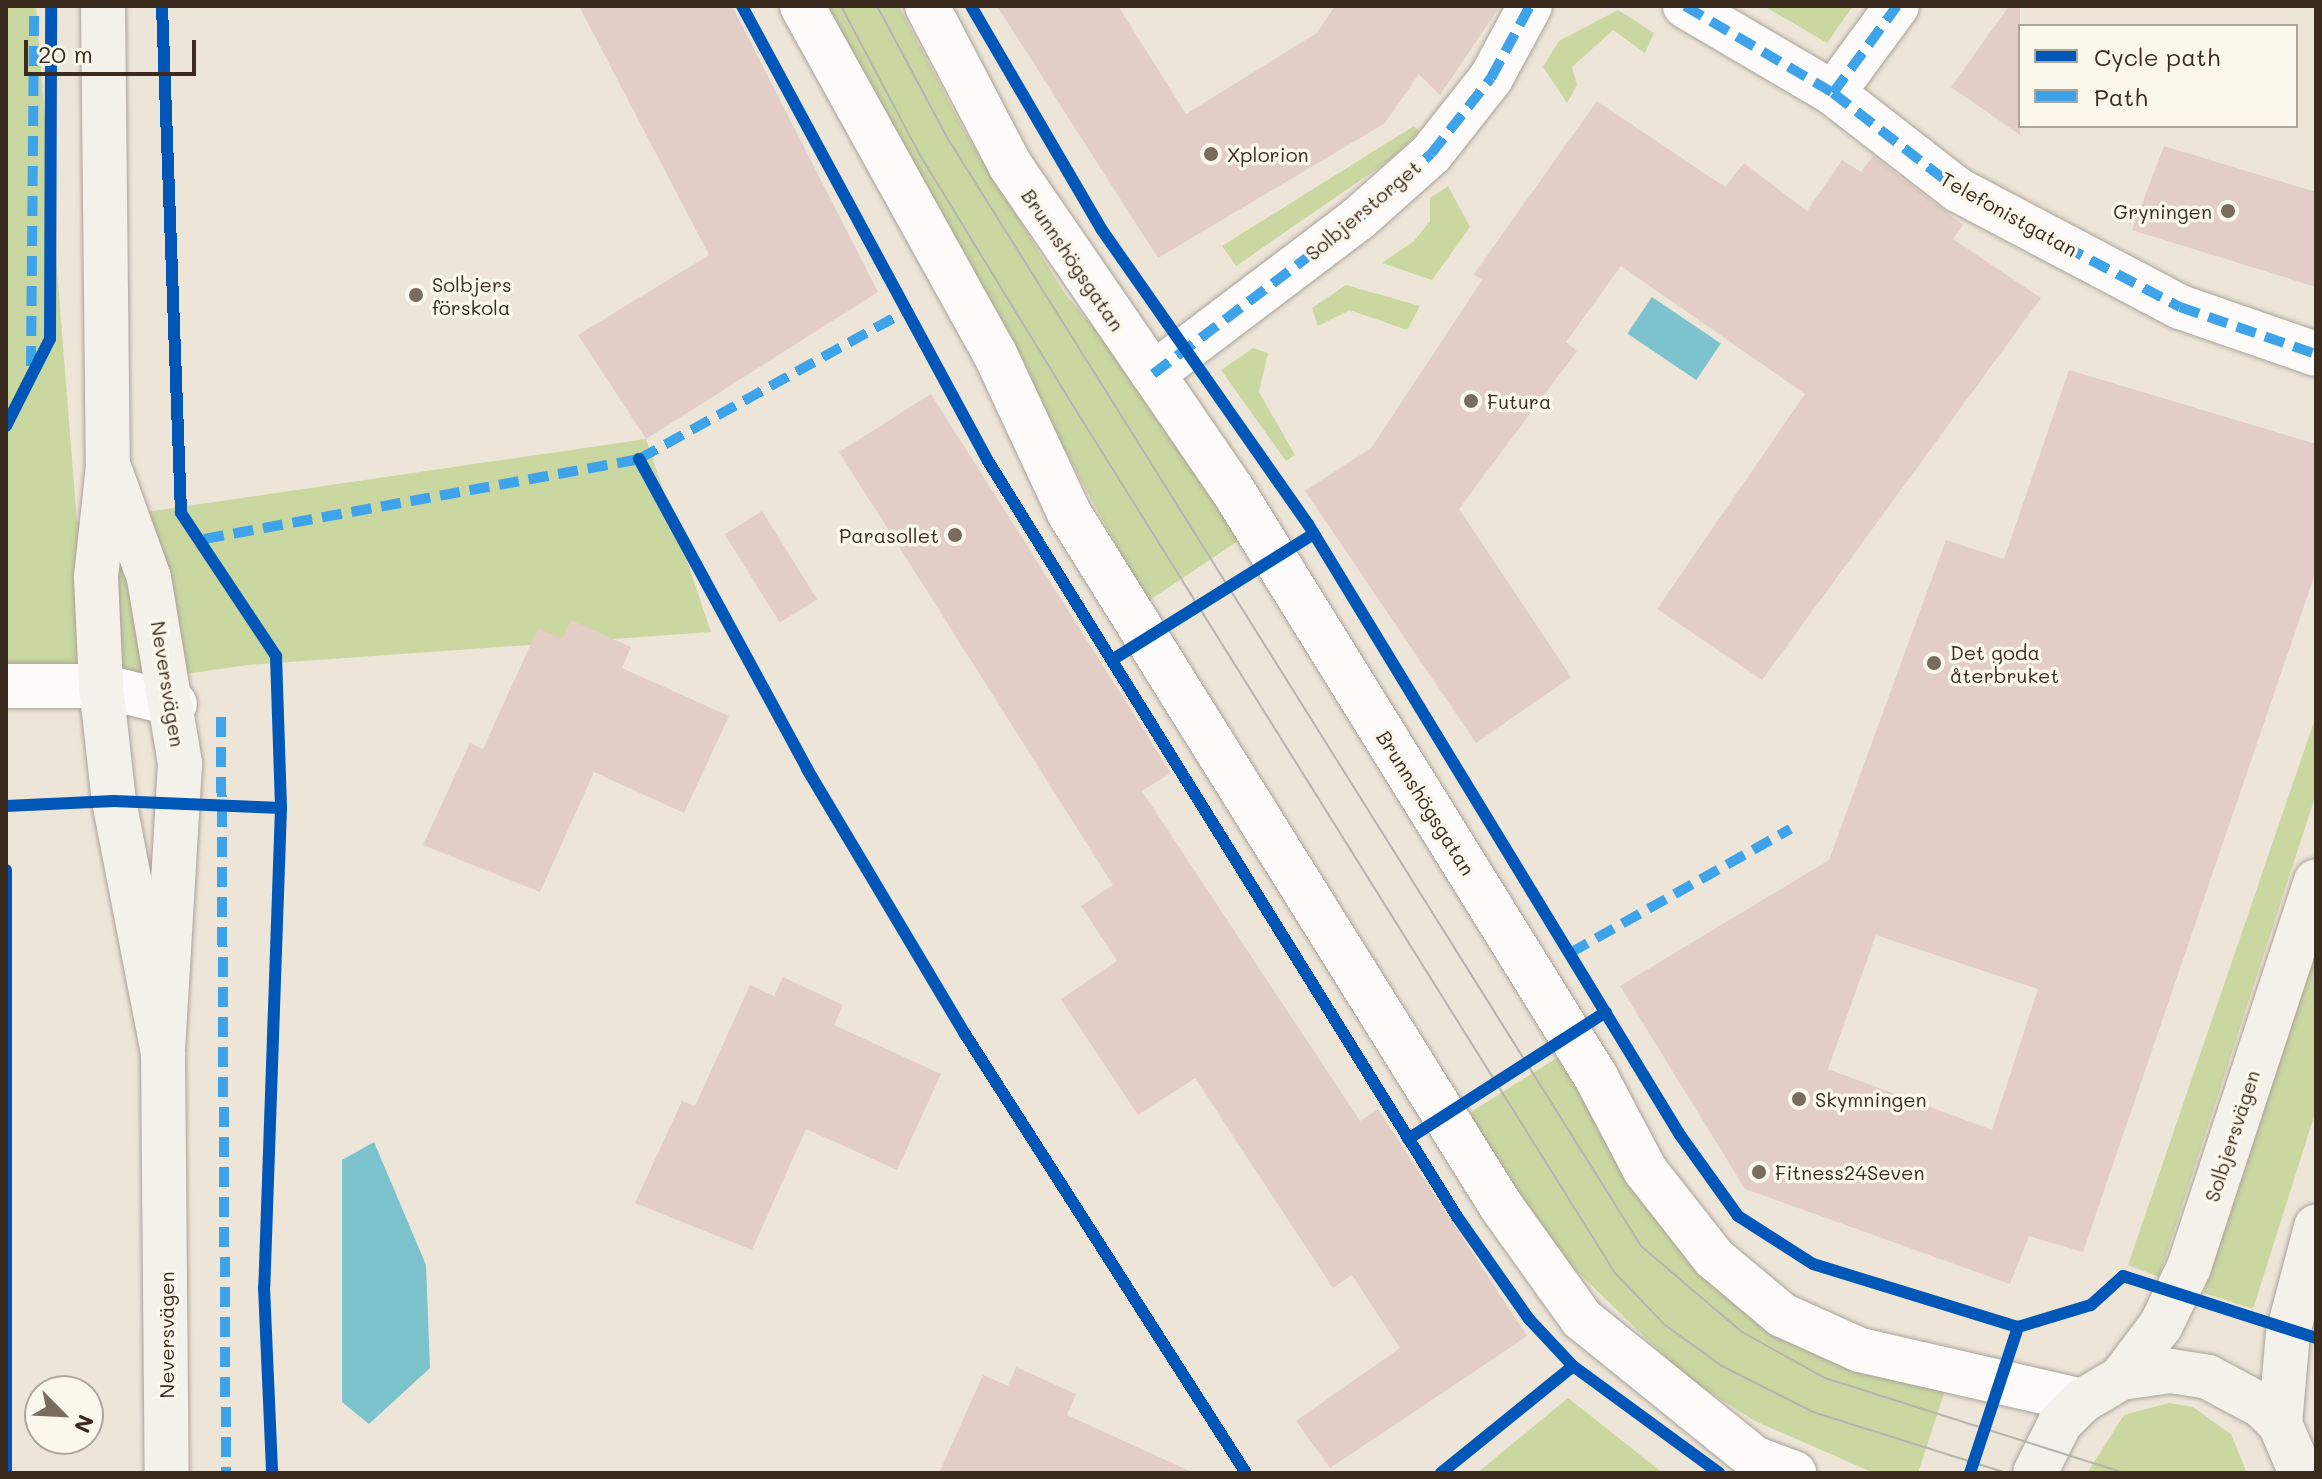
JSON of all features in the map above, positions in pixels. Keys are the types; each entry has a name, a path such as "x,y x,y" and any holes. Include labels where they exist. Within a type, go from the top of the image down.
{"street":[{"name":"Neversvägen","path":"103,6 108,466 96,577 101,686 114,801 163,1054"},
{"path":"802,6 995,354 1069,513 1501,1206 1582,1319 1754,1458 1794,1473"},
{"name":"Brunnshögsgatan","path":"927,6 1010,165 1153,374 1570,1034 1645,1170 1714,1258 1782,1315 1860,1350 2082,1401"},
{"name":"Solbjerstorget","path":"1153,374 1358,219 1431,154 1491,78 1530,6"},
{"name":"Telefonistgatan","path":"1685,6 1833,93 1958,190 2180,307 2316,354"},
{"path":"1833,93 1897,6"},
{"name":"Neversvägen","path":"108,466 149,578 175,704 180,802 163,1054 167,1473"},
{"path":"6,686 101,686 175,704"},
{"name":"Solbjersvägen","path":"2035,1473 2060,1423 2082,1401 2121,1378 2161,1325 2189,1267 2316,881"},
{"name":"Solbjersvägen","path":"2296,1447 2288,1333 2316,1227"},
{"name":"Solbjersvägen","path":"2121,1378 2171,1371 2208,1377 2241,1392 2296,1447"}],"green space":[{"path":"6,6 36,6 77,522 646,439 711,632 248,665 101,686 8,686 6,762"},
{"path":"825,6 899,6 962,127 1065,294 1169,415 1244,537 1147,602"},
{"path":"1764,6 1853,6 1827,43"},
{"path":"1618,10 1654,33 1645,53 1613,30 1572,67 1577,85 1567,103 1543,67 1559,41"},
{"path":"1414,126 1420,132 1387,162 1236,266 1222,246"},
{"path":"1448,186 1470,227 1432,280 1382,263 1414,241 1430,221 1430,198"},
{"path":"1346,285 1420,306 1407,330 1350,310 1318,326 1312,308"},
{"path":"1253,348 1268,353 1259,392 1295,455 1286,461 1221,370"},
{"path":"2316,716 2316,794 2159,1277 2128,1265"},
{"path":"2316,952 2316,1110 2253,1309 2204,1293"},
{"path":"1566,1052 1685,1246 1950,1375 1918,1473 1874,1473 1755,1421 1687,1378 1554,1249 1465,1116"},
{"path":"1568,1398 1663,1473 1477,1473"},
{"path":"2169,1403 2193,1407 2231,1434 2247,1473 2087,1473 2124,1415"}],"water":[{"path":"1652,297 1721,343 1696,380 1627,333"},
{"path":"374,1142 426,1265 430,1368 369,1424 342,1402 342,1160"}],"building":[{"path":"579,6 732,6 878,292 646,439 578,335 709,255"},
{"name":"Xplorion","path":"997,6 1118,6 1186,114 1317,33 1335,6 1500,6 1440,95 1419,74 1385,123 1158,258"},
{"path":"2009,6 2020,6 2020,135 1951,87"},
{"path":"1597,101 1725,187 1744,163 1807,211 1842,160 1861,172 1873,156 1963,225 1953,239 2041,298 1762,680 1657,609 1805,394 1621,266 1566,342 1577,351 1459,509 1571,677 1476,743 1305,491 1372,447 1482,280 1474,274"},
{"name":"Gryningen","path":"2164,146 2316,192 2316,287 2132,230"},
{"path":"2069,370 2316,444 2316,571 2083,1252 2029,1236 2010,1284 1745,1189 1620,986 1829,860 1946,540 2004,559","holes":["1876,935 2038,989 1992,1130 1828,1069"]},
{"path":"931,394 1171,773 1142,791 1360,1121 1378,1109 1527,1336 1330,1468 1296,1421 1400,1348 1352,1275 1333,1288 1195,1078 1138,1115 1061,999 1117,961 1081,906 1113,885 839,452"},
{"path":"762,511 817,599 780,623 725,534"},
{"path":"571,620 631,647 622,668 729,716 684,813 594,772 540,892 423,845 470,743 483,749 538,628 562,639"},
{"path":"783,977 843,1005 834,1025 941,1074 897,1170 806,1129 752,1250 635,1203 682,1101 695,1106 750,985 774,996"},
{"path":"1016,1367 1076,1394 1067,1415 1194,1473 939,1473 983,1375 1008,1386"}],"tram line":[{"path":"841,6 920,155 1072,404 1615,1273 1665,1325 1722,1366 1813,1412 2007,1473"},
{"path":"877,6 948,139 1641,1246 1742,1332 1825,1378 2124,1473"}],"marked path":[{"path":"31,366 34,6"},
{"path":"1153,374 1358,219 1431,154 1491,78 1530,6"},
{"path":"1685,6 1833,93 1958,190 2180,307 2316,354"},
{"path":"1833,93 1897,6"},
{"path":"204,539 639,459 902,313"},
{"path":"221,717 226,1473"},
{"path":"1570,953 1790,829"}],"cycle path":[{"path":"6,426 50,339 51,6"},
{"path":"162,6 181,513 276,656 281,808 264,1287 272,1473"},
{"path":"742,6 988,461 1458,1218 1529,1319 1573,1366 1719,1473"},
{"path":"971,6 1102,230 1308,524 1680,1135 1738,1216 1813,1264 2018,1327 2091,1305 2123,1276 2316,1338"},
{"path":"639,459 807,769 965,1034 1246,1473"},
{"path":"1112,660 1314,534"},
{"path":"6,806 114,801 281,808"},
{"path":"6,870 6,1473"},
{"path":"1408,1139 1606,1012"},
{"path":"1970,1473 2018,1327"},
{"path":"1441,1473 1573,1366"}],"place":[{"name":"Xplorion","path":"1211,154"},
{"name":"Gryningen","path":"2228,211"},
{"name":"Solbjers förskola","path":"416,295"},
{"name":"Futura","path":"1471,401"},
{"name":"Parasollet","path":"955,535"},
{"name":"Det goda återbruket","path":"1934,663"},
{"name":"Skymningen","path":"1799,1099"},
{"name":"Fitness24Seven","path":"1759,1172"}]}
